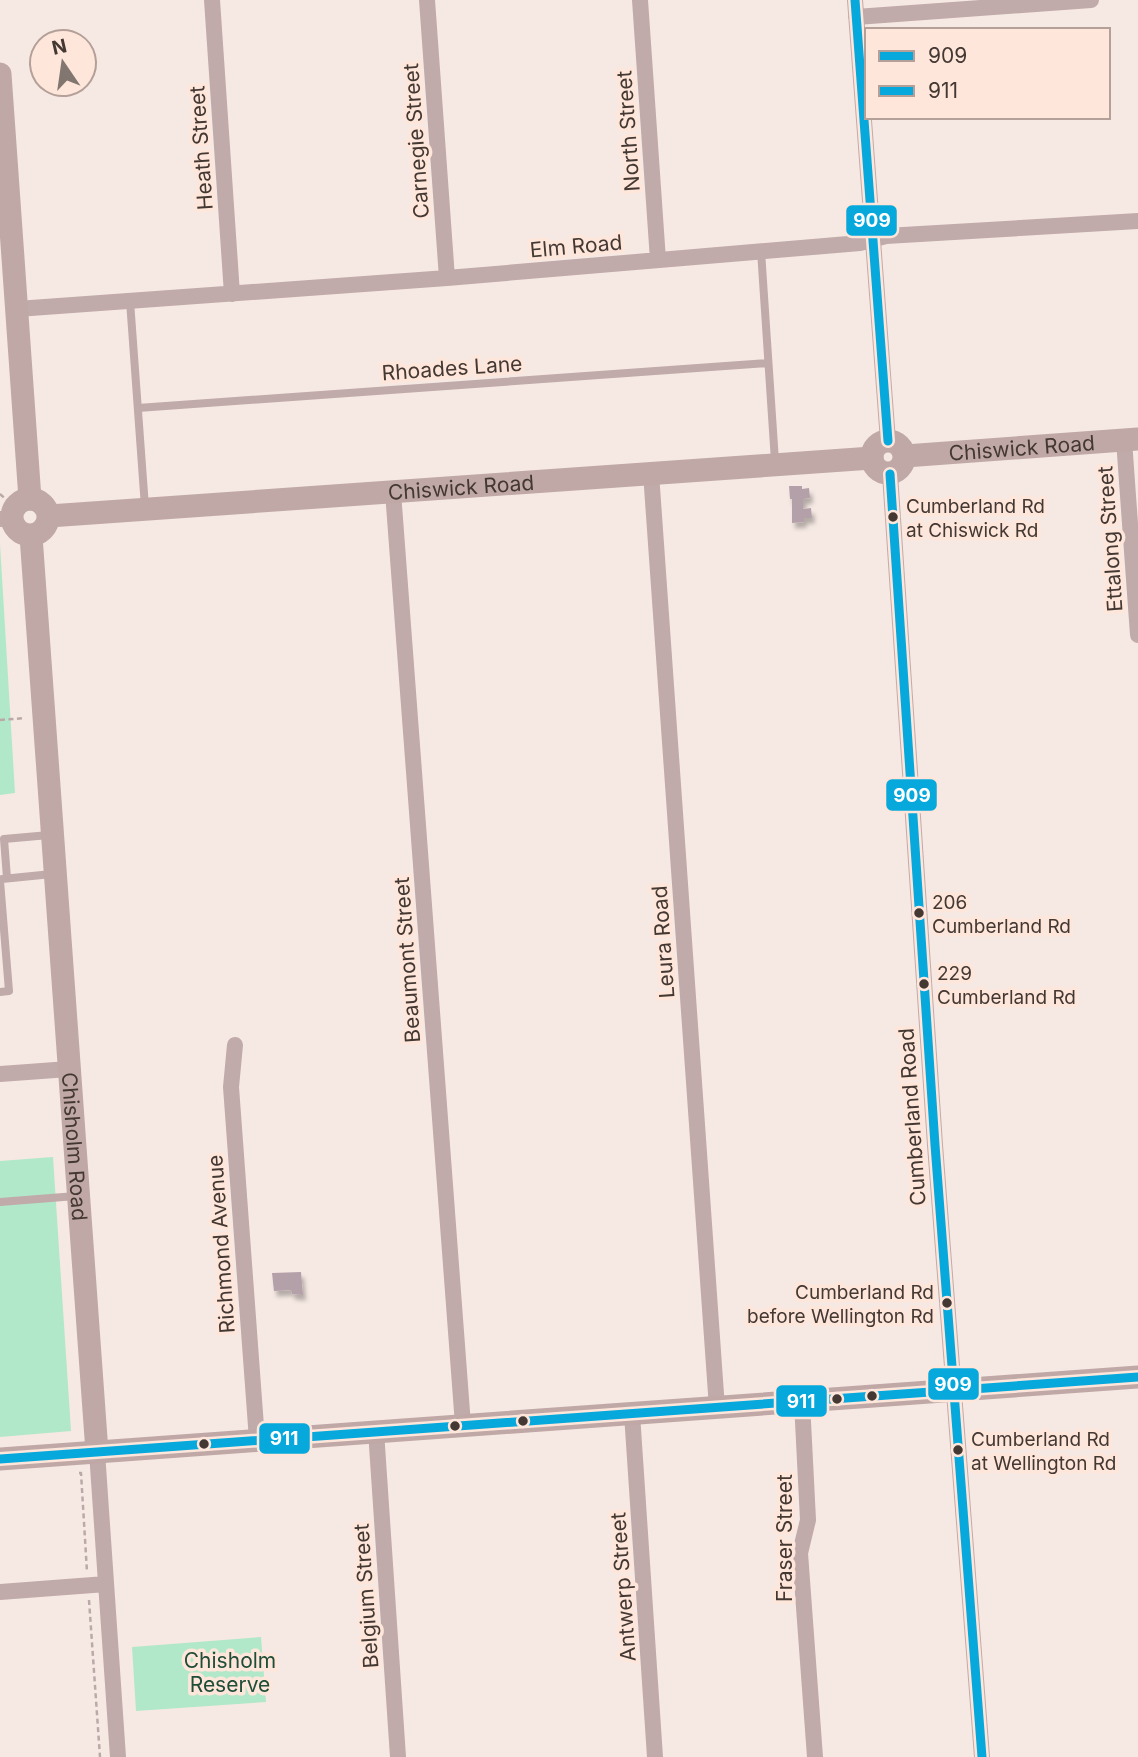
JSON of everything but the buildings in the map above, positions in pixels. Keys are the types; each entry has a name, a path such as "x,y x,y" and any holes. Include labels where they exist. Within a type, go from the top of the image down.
{"main road":[{"path":"0,75 17,309 12,507 13,524 20,533 31,536 46,527 49,516 45,506 12,507"},
{"name":"Chiswick Road","path":"896,448 1131,440"},
{"path":"878,444 896,448 903,466 890,474 876,468 872,458 878,444"},
{"name":"Chiswick Road","path":"49,516 872,458"},
{"name":"Chisholm Road","path":"31,536 97,1452"},
{"path":"0,1459 1138,1377"}],"street":[{"name":"Heath Street","path":"212,0 232,294"},
{"name":"Carnegie Street","path":"427,0 447,278"},
{"name":"North Street","path":"640,0 658,260"},
{"path":"855,0 872,239 896,448"},
{"path":"856,17 1091,0"},
{"name":"Elm Road","path":"17,309 447,278 860,243 886,236 1138,221"},
{"name":"Ettalong Street","path":"1131,440 1138,635"},
{"name":"Leura Road","path":"651,473 717,1408"},
{"name":"Cumberland Road","path":"890,474 913,828 982,1757"},
{"name":"Beaumont Street","path":"393,492 463,1425"},
{"name":"Richmond Avenue","path":"234,1045 231,1087 257,1440"},
{"path":"0,1074 69,1069"},
{"name":"Fraser Street","path":"802,1402 808,1520 800,1553 815,1757"},
{"name":"Antwerp Street","path":"632,1414 656,1757"},
{"name":"Belgium Street","path":"376,1431 398,1757"},
{"name":"Chisholm Road","path":"97,1452 118,1757"},
{"path":"0,1592 106,1584"}],"lane":[{"path":"761,251 776,465"},
{"path":"130,301 145,510"},
{"name":"Rhoades Lane","path":"138,408 768,363"},
{"path":"0,992 9,991 2,879 4,839 52,835"},
{"path":"2,879 55,873"},
{"path":"0,1202 78,1196"}],"path":[{"path":"0,720 26,718"},
{"path":"67,1474 81,1472 88,1573"},
{"path":"89,1601 100,1757"}],"green space":[{"path":"0,544 15,793 0,795"},
{"path":"53,1157 71,1431 0,1437 0,1161"},
{"name":"Chisholm Reserve","path":"261,1637 266,1702 136,1711 132,1647"}],"transit line":[{"name":"909","path":"855,0 888,441"},
{"name":"909","path":"890,474 935,1145 982,1757"},
{"name":"911","path":"0,1459 1138,1377"}],"place":[{"name":"Cumberland Rd at Chiswick Rd","path":"893,517"},
{"name":"206 Cumberland Rd","path":"919,913"},
{"name":"229 Cumberland Rd","path":"924,984"},
{"name":"Cumberland Rd before Wellington Rd","path":"947,1303"},
{"name":"Cumberland Rd at Wellington Rd","path":"958,1450"}]}
